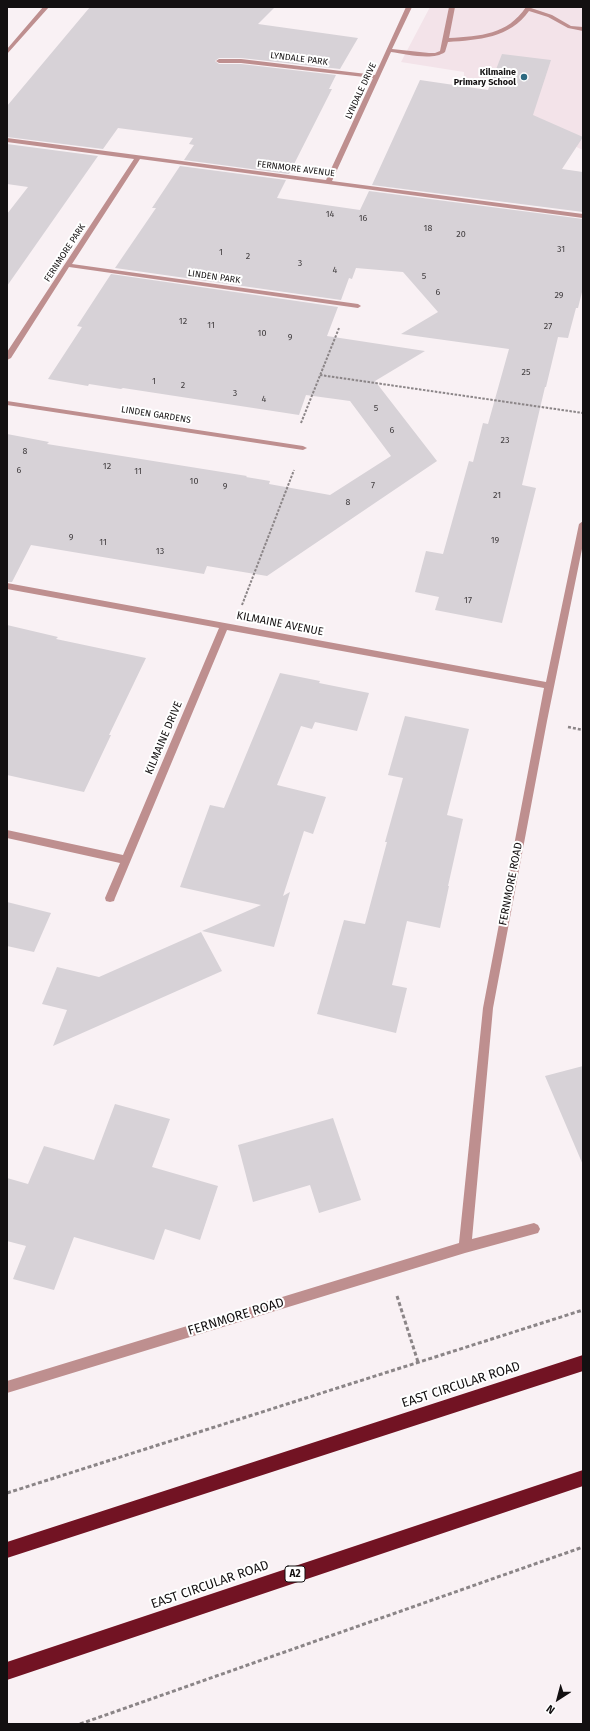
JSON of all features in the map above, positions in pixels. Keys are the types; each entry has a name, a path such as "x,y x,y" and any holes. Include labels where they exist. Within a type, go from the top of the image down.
{"highway":[{"name":"EAST CIRCULAR ROAD","path":"7,1550 583,1363"},
{"name":"EAST CIRCULAR ROAD","path":"7,1671 583,1478"}],"street":[{"path":"7,52 46,7"},
{"name":"LYNDALE DRIVE","path":"328,182 409,7"},
{"path":"390,50 436,55 442,52 449,24 448,14 452,7"},
{"path":"446,40 471,39 493,35 511,28 524,17 529,8 550,16 570,27 583,29"},
{"name":"LYNDALE PARK","path":"219,61 241,61 377,77"},
{"name":"FERNMORE AVENUE","path":"7,140 583,216"},
{"name":"FERNMORE PARK","path":"7,358 138,157"},
{"name":"LINDEN PARK","path":"67,265 358,306"},
{"name":"LINDEN GARDENS","path":"7,403 303,448"},
{"name":"FERNMORE ROAD","path":"465,1247 488,1008 583,524"},
{"name":"KILMAINE AVENUE","path":"7,586 550,686"},
{"name":"KILMAINE DRIVE","path":"110,898 228,627"},
{"path":"7,834 126,860"},
{"name":"FERNMORE ROAD","path":"7,1386 465,1247 534,1229"}],"path":[{"path":"291,446 349,305"},
{"path":"320,375 583,413"},
{"path":"228,627 303,448"},
{"path":"388,1270 418,1362"},
{"path":"7,1493 583,1310"},
{"path":"80,1724 583,1547"}],"shaded area":[{"name":"Kilmaine Primary School","path":"430,7 583,7 583,150 507,115 514,87 464,81 464,72 401,62"}],"building":[{"path":"90,7 275,7 258,24 358,38 340,69 241,58 219,58 215,61 219,64 241,64 336,75 329,89 332,89 289,174 184,160 194,145 189,144 193,138 118,128 103,149 7,137 7,106"},
{"path":"502,54 551,60 533,115 583,137 562,169 583,172 583,212 372,185 420,80 488,90"},
{"path":"7,144 98,156 7,286 7,214 28,187 7,184"},
{"path":"180,166 286,180 277,198 360,210 369,191 583,219 583,288 568,338 558,337 545,387 522,485 536,488 502,623 435,610 439,597 415,592 426,551 443,554 469,461 473,462 483,423 488,424 509,349 401,334 438,312 403,272 356,268 352,279 349,278 341,300 115,268 156,208 152,208"},
{"path":"111,274 338,307 327,336 425,351 375,381 437,461 267,576 207,566 204,574 31,545 12,582 7,582 7,434 49,442 47,444 247,476 246,477 270,481 269,484 330,495 391,456 350,401 306,395 299,415 123,388 121,389 89,384 88,386 48,379 82,327 77,326"},
{"path":"7,625 58,637 56,639 146,658 109,735 111,735 84,792 7,775"},
{"path":"280,673 320,681 319,683 369,693 357,731 315,722 312,729 301,726 277,785 326,797 313,834 304,831 283,896 290,892 274,947 202,931 261,905 180,887 210,805 224,808"},
{"path":"405,716 469,729 447,815 463,819 440,928 407,921 392,985 407,988 396,1033 317,1014 344,920 365,924 387,842 385,842 403,778 388,775"},
{"path":"7,902 51,913 34,952 7,946"},
{"path":"201,932 222,971 53,1046 67,1010 42,1004 57,967 99,977"},
{"path":"583,1066 583,1165 545,1076"},
{"path":"115,1104 170,1119 152,1167 218,1186 200,1240 165,1229 154,1260 74,1237 54,1290 13,1279 26,1246 7,1241 7,1178 28,1184 44,1146 94,1160"},
{"path":"333,1118 361,1200 319,1213 310,1185 253,1202 238,1145"}],"place":[{"name":"Kilmaine Primary School","path":"524,77"}]}
